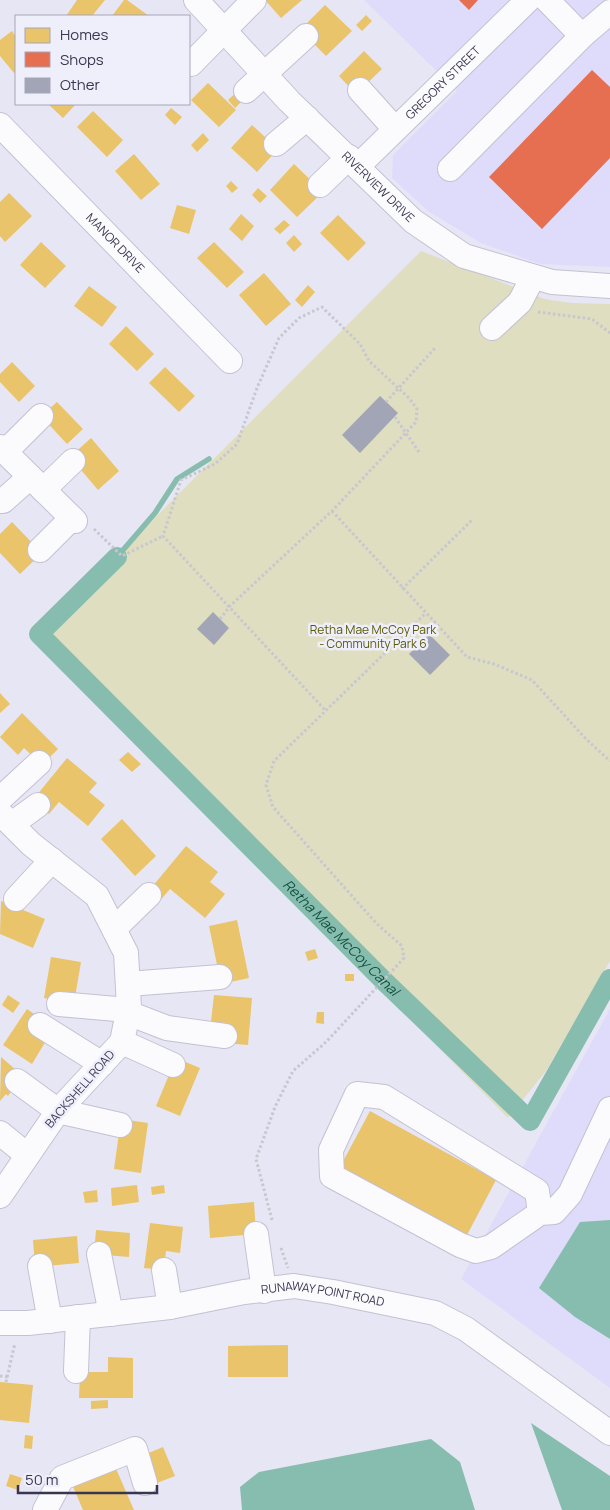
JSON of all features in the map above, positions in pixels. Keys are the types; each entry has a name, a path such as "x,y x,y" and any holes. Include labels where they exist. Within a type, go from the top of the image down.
{"street":[{"name":"RIVERVIEW DRIVE","path":"196,0 307,118 413,222 464,256 552,282 610,286"},
{"path":"191,64 254,0"},
{"name":"GREGORY STREET","path":"320,185 396,129 528,0"},
{"path":"548,0 582,36"},
{"path":"450,169 582,36 610,12"},
{"path":"246,91 306,36"},
{"path":"360,90 396,129"},
{"path":"276,144 307,118"},
{"name":"MANOR DRIVE","path":"0,125 230,361"},
{"path":"492,328 520,302 533,277"},
{"path":"40,550 74,520 2,450 41,416"},
{"path":"0,501 37,483 73,461"},
{"path":"0,799 39,763"},
{"path":"6,818 38,805"},
{"name":"BACKSHELL ROAD","path":"0,1196 58,1111 122,1042 128,1011 126,953 97,896 52,860 6,818"},
{"path":"16,899 52,860"},
{"path":"114,929 148,895"},
{"path":"128,984 220,977"},
{"path":"59,1004 128,1011 166,1028 225,1036"},
{"path":"40,1024 102,1064"},
{"path":"122,1042 173,1065"},
{"path":"17,1081 58,1111 120,1124"},
{"path":"540,1213 537,1191 384,1097 357,1094 331,1150 332,1176 460,1245 476,1251 491,1247 540,1213 554,1212 570,1194 609,1111"},
{"path":"0,1133 27,1154"},
{"path":"264,1291 265,1231"},
{"path":"99,1254 111,1314"},
{"path":"40,1266 50,1321"},
{"path":"164,1270 170,1307"},
{"name":"RUNAWAY POINT ROAD","path":"10,1323 50,1321 170,1307 244,1292 294,1286 435,1313 466,1329 610,1433"},
{"path":"76,1371 78,1318"},
{"path":"45,1510 62,1478 135,1449 145,1483"}],"path":[{"path":"74,520 84,520 122,556 163,536 181,480 215,464 238,444 257,388 279,338 299,318 322,307 360,344 369,361 417,409 416,422 332,511 230,606 220,619"},
{"path":"512,309 592,320 610,333"},
{"path":"386,402 436,348"},
{"path":"395,417 419,452"},
{"path":"332,511 425,614 467,657 494,664 532,680 586,739 610,761"},
{"path":"402,589 472,520"},
{"path":"163,536 326,711"},
{"path":"265,1231 256,1159 275,1107 293,1072 326,1042 404,958 402,946 376,923 273,808 266,786 274,761 425,614"},
{"path":"279,1244 294,1286"},
{"path":"6,1382 8,1377 10,1323"},
{"path":"0,1376 8,1377"}],"shaded area":[{"path":"364,0 610,0 610,267 540,264 481,243 428,211 392,178 393,155 457,91"},
{"path":"610,1009 610,1388 461,1279"},
{"path":"610,1220 610,1339 575,1317 539,1288 580,1222"},
{"path":"531,1423 610,1476 610,1510 562,1510"},
{"path":"431,1439 460,1462 475,1510 242,1510 240,1487 259,1472"}],"green space":[{"name":"Retha Mae McCoy Park - Community Park 6","path":"421,251 545,299 571,303 610,304 610,961 546,1071 508,1118 34,639"}],"building: Homes":[{"path":"77,0 105,0 93,15 67,15"},
{"path":"124,0 127,0 148,15 113,15"},
{"path":"265,0 302,0 281,18"},
{"path":"325,5 352,31 326,56 300,30"},
{"path":"366,15 372,21 362,31 356,25"},
{"path":"12,31 15,36 14,73 0,56 0,40"},
{"path":"364,51 382,69 356,94 339,76"},
{"path":"208,83 236,110 219,127 191,100"},
{"path":"241,88 248,95 235,108 228,100"},
{"path":"49,105 75,105 63,118"},
{"path":"171,108 182,117 175,125 165,115"},
{"path":"93,111 123,140 107,157 77,127"},
{"path":"252,125 278,149 257,172 231,148"},
{"path":"203,133 209,140 197,152 191,145"},
{"path":"134,154 160,184 141,200 115,171"},
{"path":"294,164 323,192 297,217 270,190"},
{"path":"231,181 238,188 232,193 226,186"},
{"path":"258,188 267,196 260,203 252,195"},
{"path":"9,193 32,216 5,242 0,236 0,202"},
{"path":"177,205 196,210 189,234 170,228"},
{"path":"241,214 254,226 242,241 229,229"},
{"path":"338,215 366,243 348,261 320,233"},
{"path":"284,220 290,225 280,234 274,229"},
{"path":"294,235 302,244 294,252 286,243"},
{"path":"41,242 66,266 45,288 20,265"},
{"path":"214,242 244,272 227,288 197,258"},
{"path":"264,273 291,304 266,326 239,295"},
{"path":"308,285 315,292 302,307 295,300"},
{"path":"89,286 117,307 102,327 74,306"},
{"path":"126,326 154,354 137,371 109,344"},
{"path":"12,362 35,386 19,402 0,382 0,374"},
{"path":"165,367 195,396 179,412 149,383"},
{"path":"57,402 83,429 67,444 41,416"},
{"path":"91,438 119,471 98,490 70,457"},
{"path":"12,522 42,553 20,574 0,553 0,534"},
{"path":"0,693 10,704 0,713"},
{"path":"22,713 58,749 42,765 24,748 18,755 0,737"},
{"path":"128,752 141,764 132,772 119,760"},
{"path":"67,758 97,783 89,792 105,805 88,826 59,802 49,814 32,801"},
{"path":"122,819 156,856 135,876 101,839"},
{"path":"186,846 218,872 210,882 225,894 205,918 170,889 158,903 147,893"},
{"path":"1,901 45,919 33,948 0,934"},
{"path":"237,920 249,978 221,984 209,926"},
{"path":"315,949 318,958 308,961 305,952"},
{"path":"51,957 81,962 74,1003 44,998"},
{"path":"345,974 354,974 354,981 345,981"},
{"path":"8,995 20,1003 13,1013 2,1005"},
{"path":"214,995 252,998 248,1045 224,1043 226,1023 211,1022"},
{"path":"27,1009 43,1020 47,1039 32,1064 3,1045"},
{"path":"317,1012 324,1012 324,1024 316,1023"},
{"path":"1,1057 22,1075 8,1096 6,1094 0,1101"},
{"path":"176,1058 200,1068 180,1116 156,1106"},
{"path":"370,1111 496,1180 467,1235 340,1167"},
{"path":"121,1119 148,1123 141,1173 114,1169"},
{"path":"137,1185 139,1202 112,1206 111,1188"},
{"path":"164,1185 165,1193 152,1195 151,1187"},
{"path":"97,1190 98,1202 85,1203 83,1192"},
{"path":"254,1202 256,1234 210,1238 208,1206"},
{"path":"150,1223 183,1227 180,1253 166,1251 164,1270 144,1268"},
{"path":"96,1230 130,1233 129,1257 94,1254"},
{"path":"77,1236 79,1263 35,1267 33,1240"},
{"path":"288,1345 288,1377 228,1377 228,1346"},
{"path":"108,1357 133,1358 133,1398 79,1398 80,1372 108,1372"},
{"path":"0,1382 33,1385 29,1423 0,1420"},
{"path":"108,1400 108,1408 91,1409 91,1401"},
{"path":"25,1435 33,1436 32,1449 24,1448"},
{"path":"163,1447 175,1476 157,1483 146,1454"},
{"path":"114,1464 134,1510 83,1510 71,1482"},
{"path":"10,1474 22,1478 18,1490 6,1486"}],"building: Shops":[{"path":"459,0 478,0 469,10"},
{"path":"592,70 610,87 610,158 542,229 489,177"}],"building: Other":[{"path":"380,396 398,413 360,453 342,435"},
{"path":"213,612 229,628 214,645 197,629"},
{"path":"429,634 450,655 430,675 409,654"}],"waterway":[{"path":"117,557 155,513 177,479 209,459"},
{"name":"Retha Mae McCoy Canal","path":"117,557 39,634 384,981 530,1121 610,979"}]}
